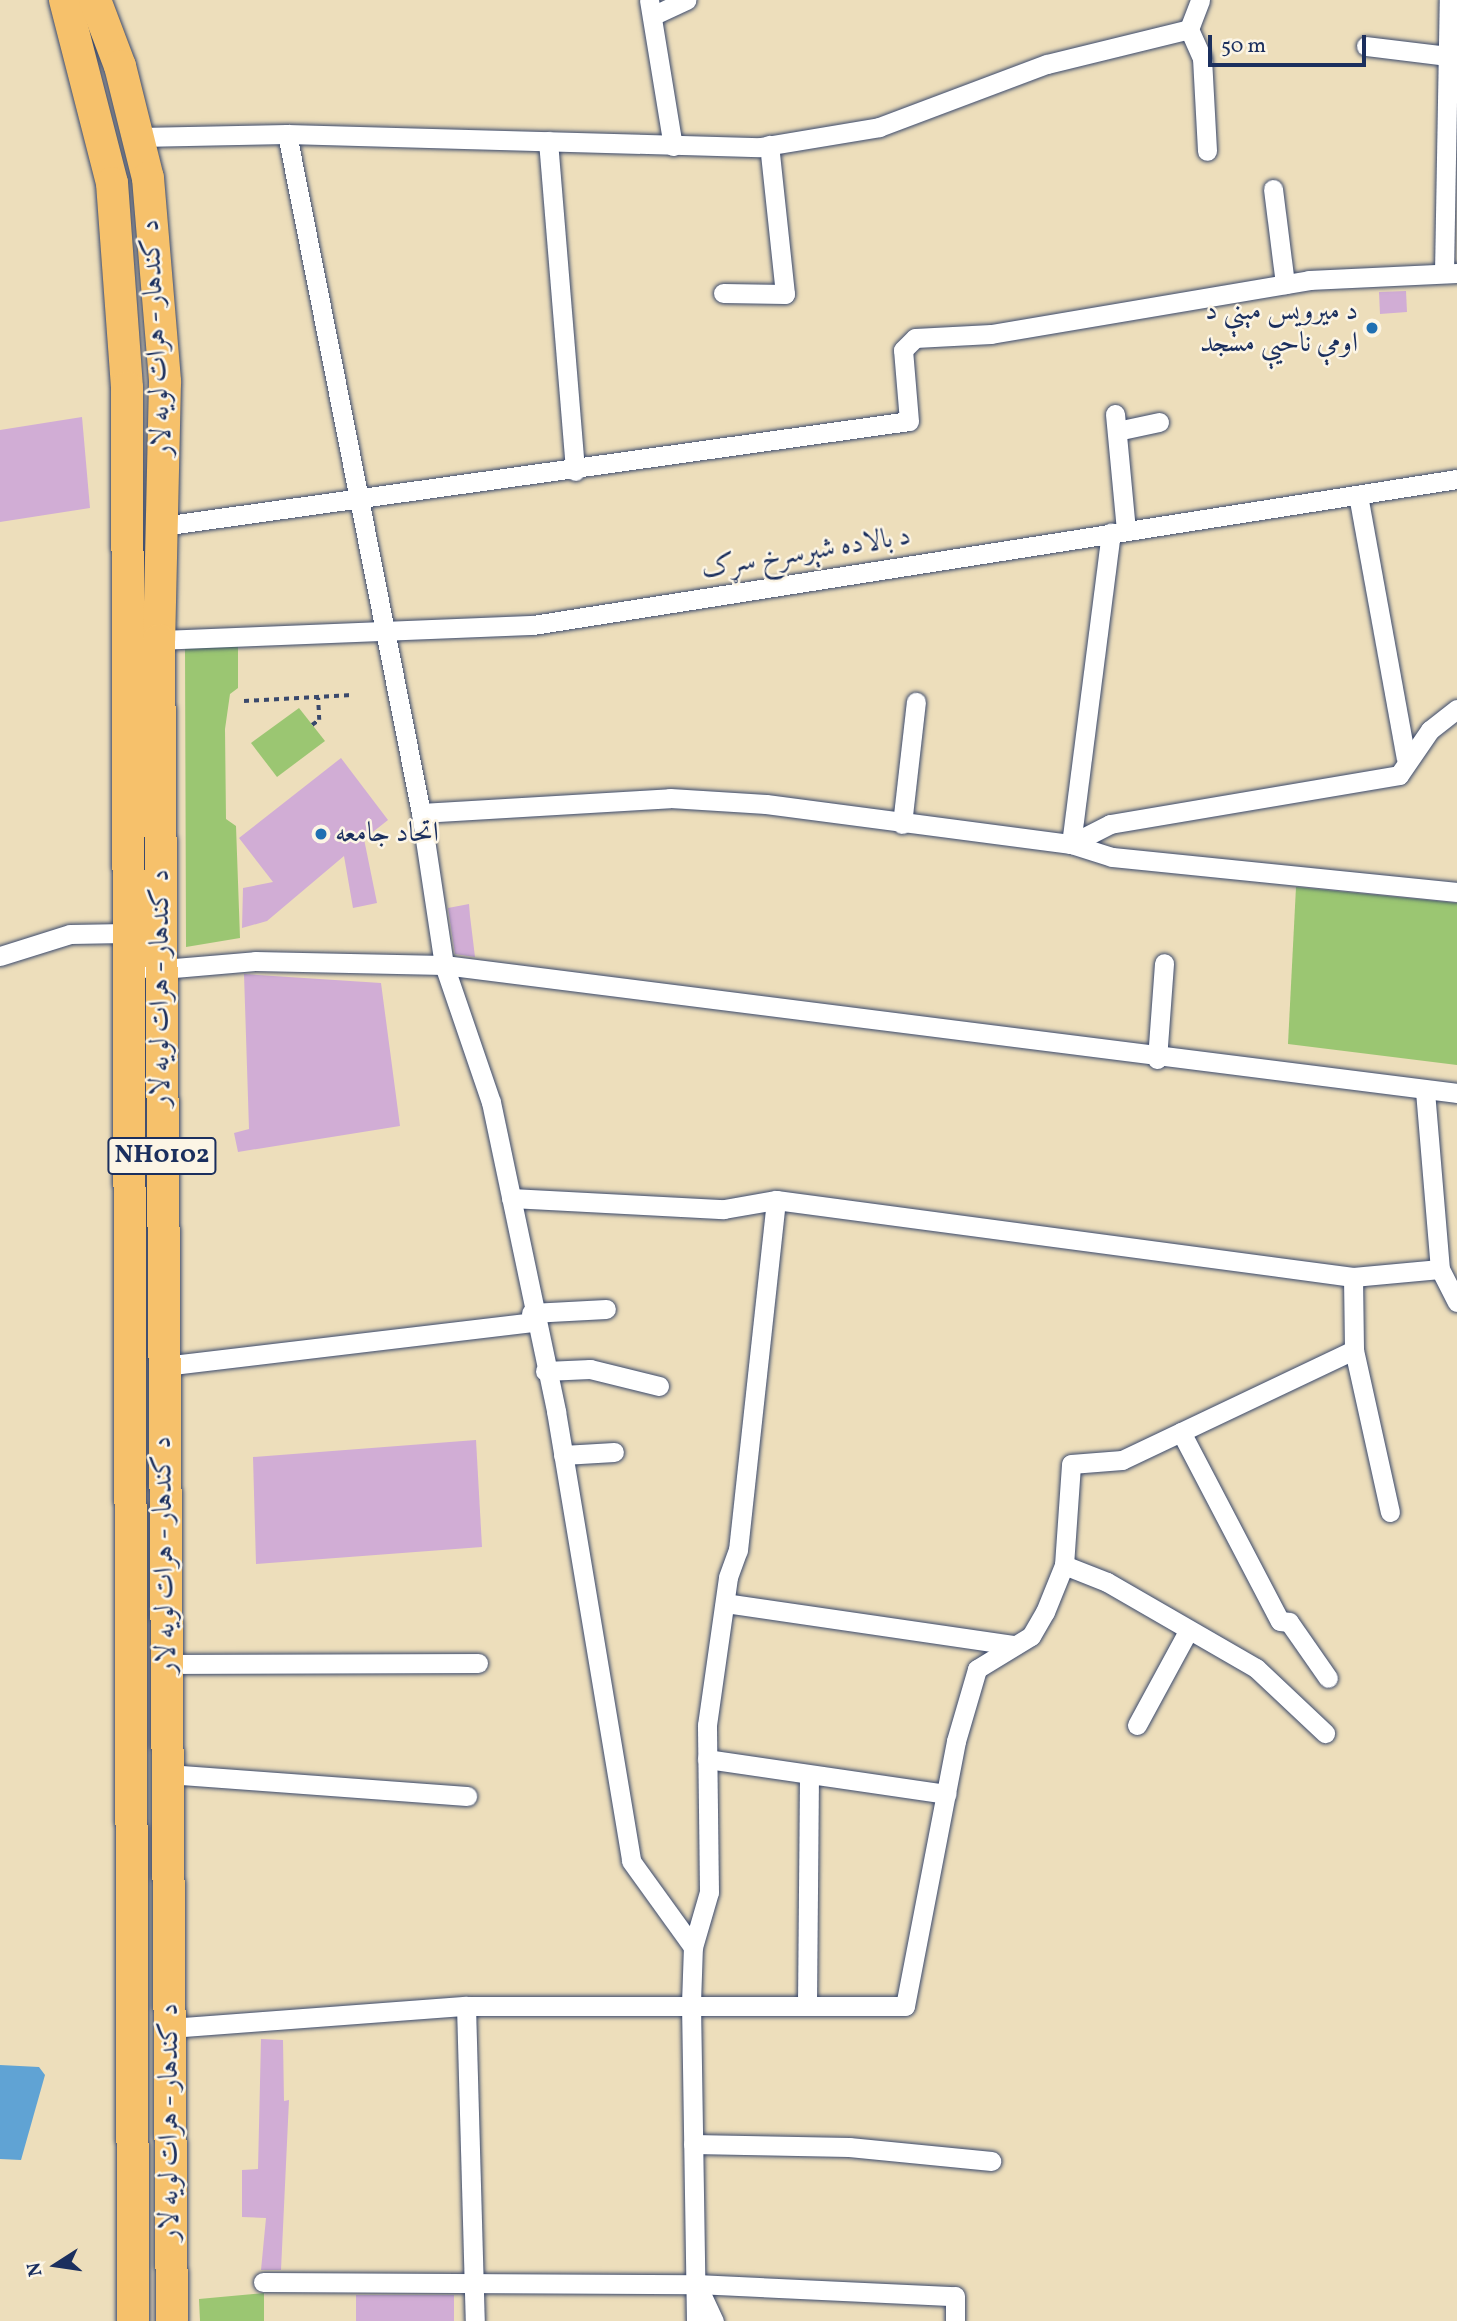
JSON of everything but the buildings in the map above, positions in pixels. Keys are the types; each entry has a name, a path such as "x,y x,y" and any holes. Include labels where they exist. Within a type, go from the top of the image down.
{"highway":[{"name":"د کندهار - هرات لويه لار","path":"75,0 139,137 165,382 159,640 160,970 172,2321"},
{"name":"د کندهار - هرات لويه لار","path":"75,0 111,183 127,388 126,972 133,2321"}],"street":[{"path":"673,146 650,8 686,0"},
{"path":"1200,0 1189,29 1202,58 1208,151"},
{"path":"162,526 575,471 909,421 903,350 915,338 991,334 1285,284 1450,273 1449,0"},
{"path":"139,137 287,134 673,146 769,145 879,127 1047,64 1189,29"},
{"path":"1366,46 1448,56"},
{"path":"287,134 421,813 444,965 491,1102 532,1317 563,1455 631,1861 693,1947"},
{"path":"548,141 575,471"},
{"path":"723,293 785,294 769,145"},
{"path":"1273,188 1285,284"},
{"path":"1071,844 1119,532 1116,423 1159,422"},
{"name":"د بالاده شېرسرخ سړک","path":"159,640 533,625 1457,479"},
{"path":"1358,495 1406,758"},
{"path":"902,824 916,702"},
{"path":"1071,844 1110,824 1378,782 1399,775 1406,758 1457,709"},
{"path":"421,813 670,798 1071,844 1112,857 1457,892"},
{"path":"0,956 70,934 126,933"},
{"path":"126,972 255,961 444,965 1157,1059 1457,1093"},
{"path":"1157,1059 1164,963"},
{"path":"1425,1091 1440,1269 1457,1302"},
{"path":"511,1198 724,1209 776,1200 1353,1277 1440,1269"},
{"path":"696,2321 691,2003 693,1947 709,1892 707,1759 724,1603 738,1550 776,1200"},
{"path":"1353,1277 1354,1350 1390,1512"},
{"path":"164,1366 606,1309"},
{"path":"170,2028 466,2006 691,2003 905,2006 946,1794 977,1669 1012,1645 1031,1636 1064,1565 1071,1464 1122,1461 1354,1350"},
{"path":"545,1371 590,1369 659,1386"},
{"path":"1181,1432 1280,1621 1289,1622 1328,1678"},
{"path":"563,1455 614,1452"},
{"path":"1064,1565 1107,1582 1256,1668 1325,1733"},
{"path":"724,1603 1012,1645"},
{"path":"1138,1725 1188,1631"},
{"path":"166,1664 478,1664"},
{"path":"707,1759 946,1794"},
{"path":"167,1773 467,1797"},
{"path":"807,2005 809,1775"},
{"path":"466,2006 476,2281 475,2321"},
{"path":"693,2144 849,2147 992,2161"},
{"path":"263,2282 696,2284 955,2296 955,2321"},
{"path":"696,2284 714,2321"}],"path":[{"path":"244,701 352,695"},
{"path":"312,725 319,720 318,698"}],"green space":[{"path":"238,646 238,688 230,694 225,729 226,819 236,826 240,938 186,947 185,647"},
{"path":"299,708 325,741 277,777 251,743"},
{"path":"1296,887 1457,903 1457,1065 1288,1044"},
{"path":"264,2293 264,2321 200,2321 199,2299"}],"water":[{"path":"0,2065 39,2067 45,2075 21,2160 0,2159"}],"place":[{"name":"د ميرویس مېنې د اومې ناحيې مسجد","path":"1372,328"},
{"name":"اتحاد جامعه","path":"321,834"}]}
